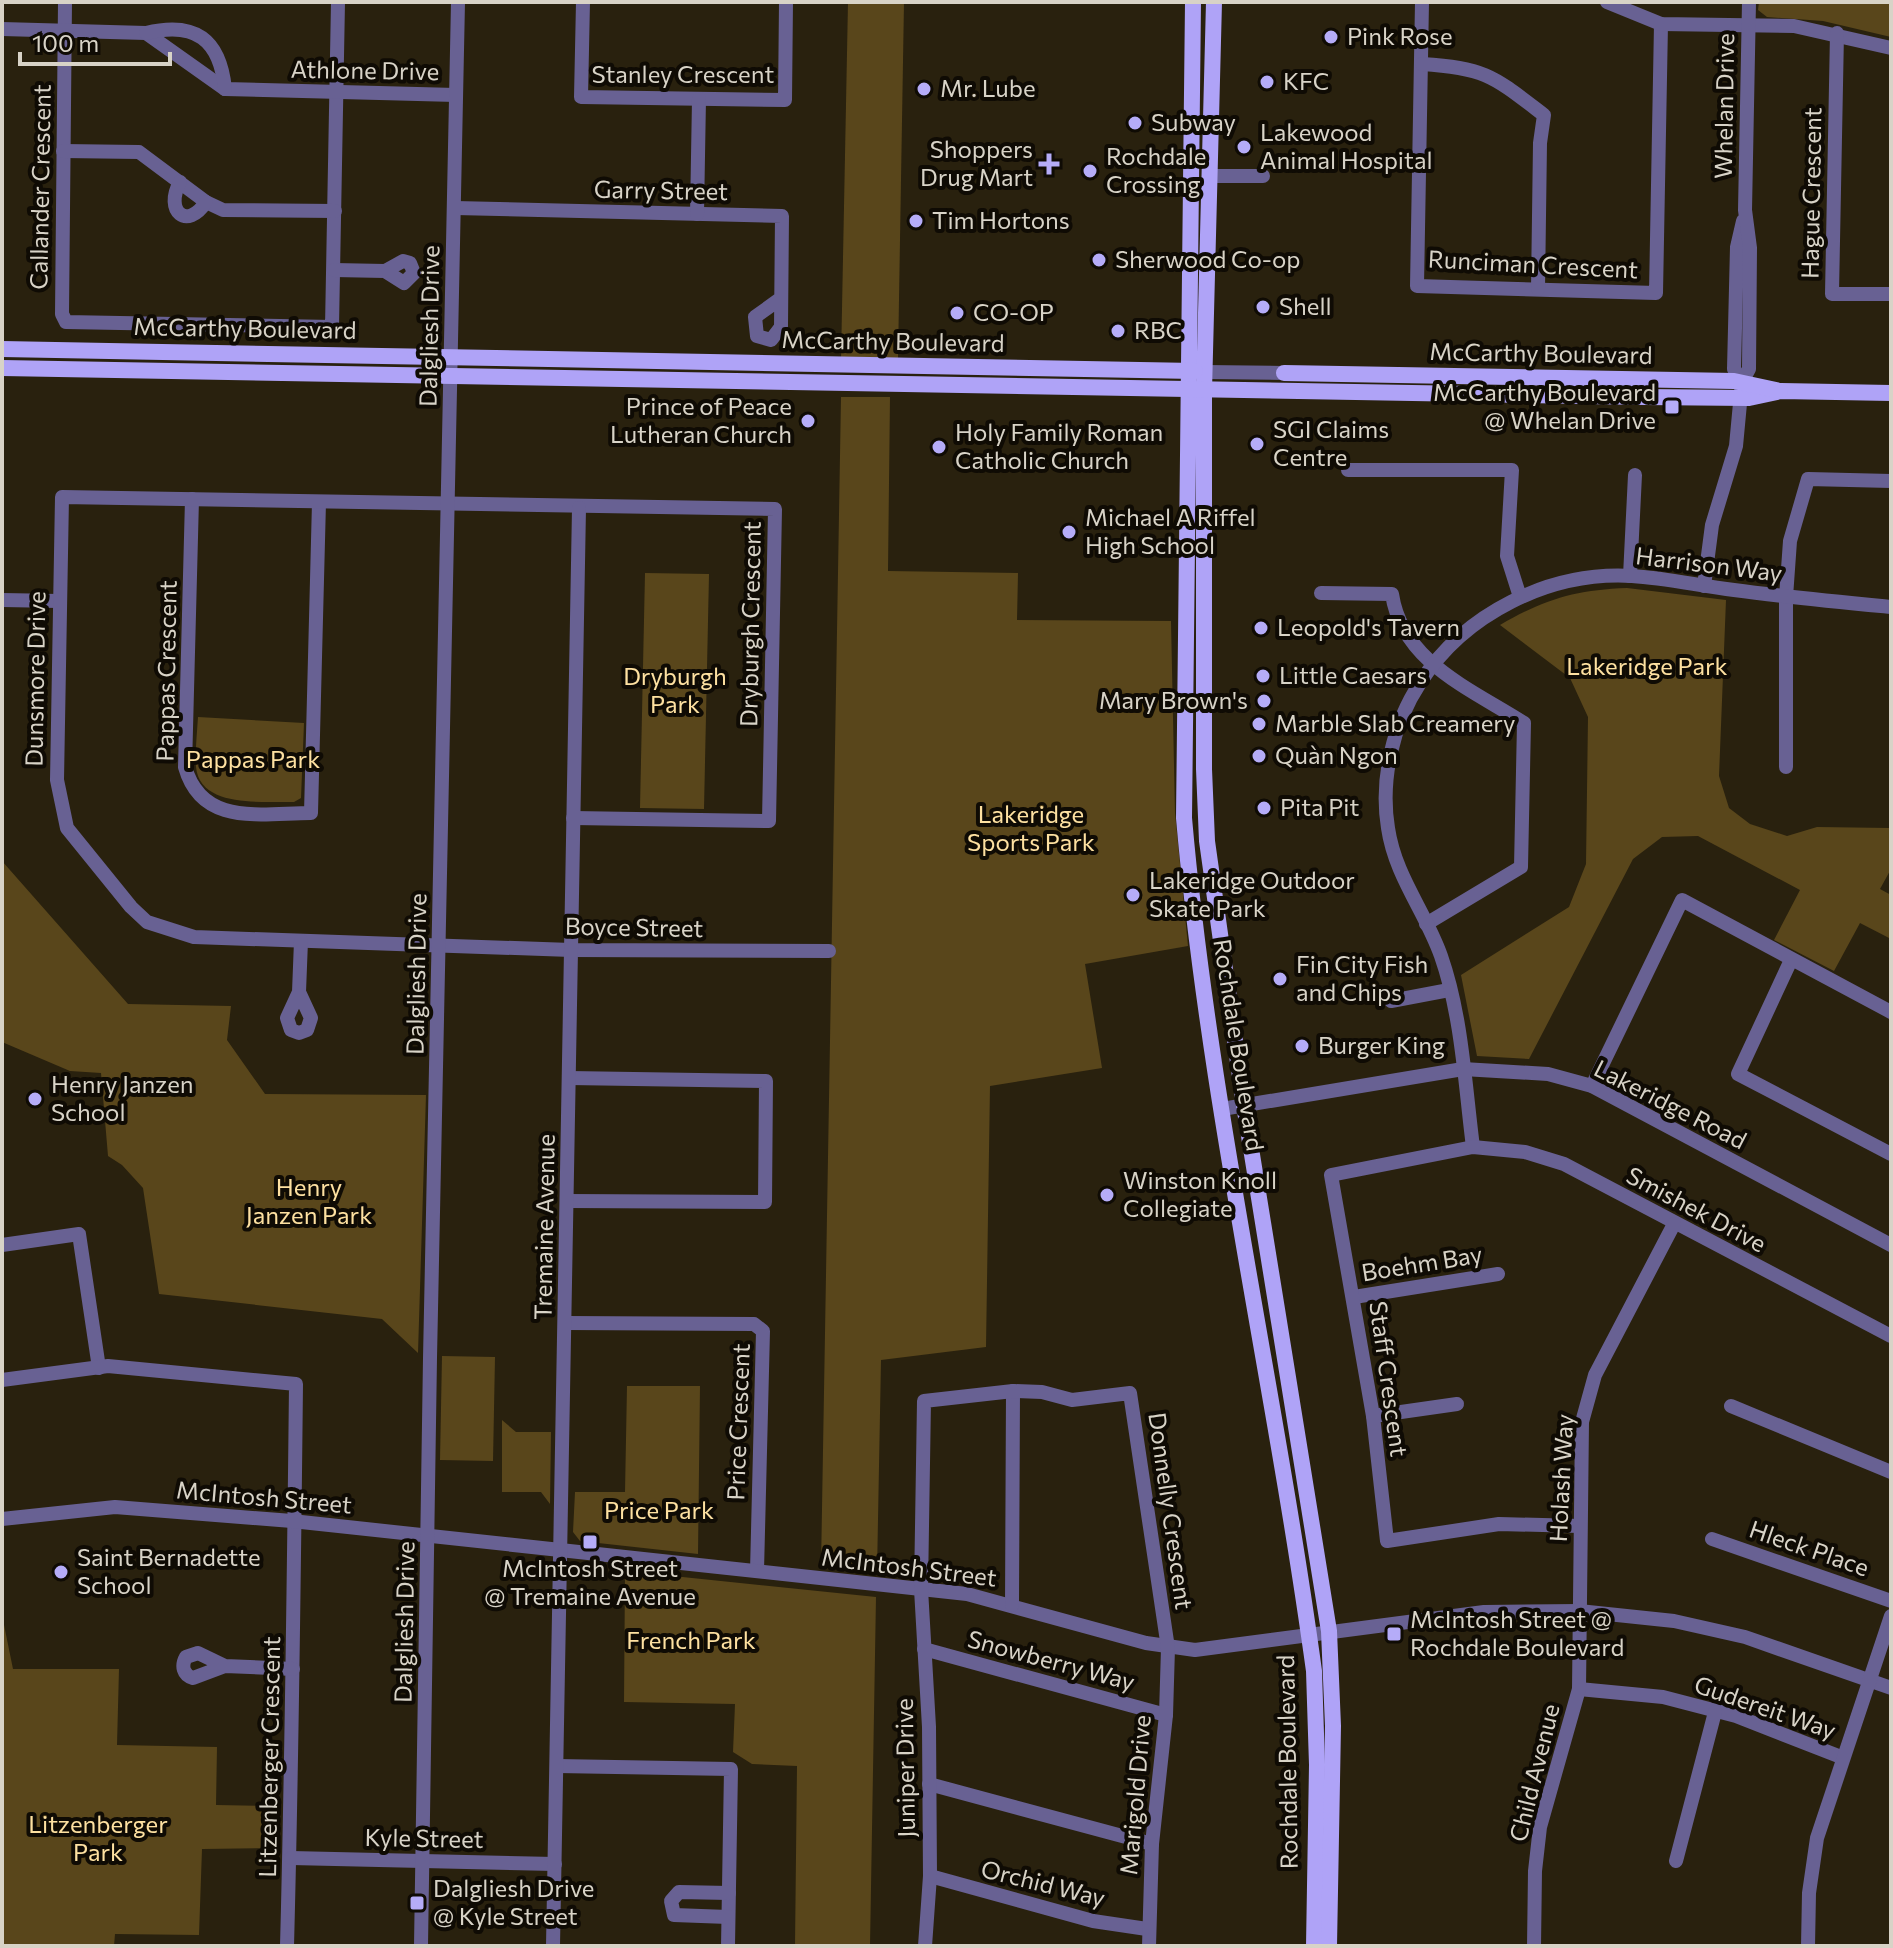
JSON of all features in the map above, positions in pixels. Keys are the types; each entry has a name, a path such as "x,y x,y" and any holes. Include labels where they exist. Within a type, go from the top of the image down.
{"main road":[{"name":"Rochdale Boulevard","path":"1193,2 1184,818 1191,900 1222,1109 1309,1634 1317,1738 1314,1946"},
{"name":"Rochdale Boulevard","path":"1214,2 1204,391 1206,827 1244,1105 1329,1631 1333,1726 1329,1946"},
{"name":"McCarthy Boulevard","path":"2,349 1205,372"},
{"name":"McCarthy Boulevard","path":"2,368 1204,391 1742,390"},
{"name":"McCarthy Boulevard","path":"1284,373 1891,393"}],"street":[{"name":"Callander Crescent","path":"65,2 62,314 66,322 332,327 338,2"},
{"name":"Dalgliesh Drive","path":"421,1946 458,2"},
{"name":"Stanley Crescent","path":"583,2 581,97 785,100 786,2"},
{"name":"Runciman Crescent","path":"1422,2 1417,286 1656,293 1661,24"},
{"path":"1607,2 1661,24 1794,26 1837,33 1891,48"},
{"name":"Whelan Drive","path":"1704,586 1712,525 1736,446 1742,390 1749,369 1750,248 1745,210 1749,2"},
{"path":"2,29 146,33 179,28 201,36 217,53 225,89"},
{"path":"146,33 225,89"},
{"name":"Hague Crescent","path":"1837,33 1832,294 1891,294"},
{"path":"1422,64 1471,67 1499,81 1544,115 1540,143 1538,289"},
{"name":"Athlone Drive","path":"225,89 456,95"},
{"path":"697,214 699,99"},
{"path":"63,151 139,152 206,202 223,210 335,211"},
{"path":"1210,176 1263,176"},
{"path":"180,182 172,197 174,208 181,215 191,217 199,213 206,202"},
{"name":"Garry Street","path":"455,208 782,216 780,299"},
{"path":"334,270 385,271"},
{"name":"McCarthy Boulevard","path":"1205,372 1284,373"},
{"path":"1348,470 1512,470 1507,556 1520,597"},
{"path":"1630,576 1635,475"},
{"path":"1786,767 1786,597 1790,541 1808,479 1891,481"},
{"name":"Dunsmore Drive","path":"440,943 194,937 147,922 78,845 60,808 57,780 59,601 62,497 448,504"},
{"name":"Pappas Crescent","path":"192,499 185,767 190,784 203,799 229,813 311,813 319,502"},
{"name":"Dryburgh Crescent","path":"448,504 775,509 769,821 573,818"},
{"name":"Tremaine Avenue","path":"553,1946 579,508"},
{"name":"Harrison Way","path":"1473,1147 1463,1069 1441,956 1402,881 1388,827 1387,768 1399,725 1432,664 1482,618 1520,597 1553,584 1630,576 1786,597 1891,607"},
{"path":"1321,593 1392,594 1395,615 1413,647 1432,664 1524,723 1521,867 1426,924"},
{"path":"2,600 59,601"},
{"path":"1592,1086 1682,900 1891,1012"},
{"path":"299,992 301,941"},
{"name":"Boyce Street","path":"440,943 571,950 829,951"},
{"path":"1791,960 1738,1074 1891,1154"},
{"path":"1391,1001 1449,990"},
{"name":"Lakeridge Road","path":"1222,1109 1463,1069 1548,1074 1592,1086 1891,1245"},
{"path":"567,1201 765,1202 766,1081 569,1078"},
{"name":"Smishek Drive","path":"1473,1147 1525,1152 1564,1164 1891,1336"},
{"name":"Staff Crescent","path":"1473,1147 1331,1175 1373,1416 1387,1541 1499,1524 1580,1526"},
{"name":"Holash Way","path":"1579,1611 1582,1422 1595,1375 1674,1224"},
{"path":"2,1245 79,1234 99,1368"},
{"name":"Boehm Bay","path":"1354,1297 1498,1274"},
{"name":"Price Crescent","path":"566,1323 754,1324 763,1331 757,1571"},
{"name":"Litzenberger Crescent","path":"2,1380 99,1368 296,1384 292,1521 291,1858 287,1946"},
{"path":"1012,1605 1013,1391"},
{"name":"Donnelly Crescent","path":"921,1589 924,1401 1013,1391 1042,1392 1072,1400 1130,1393 1168,1648"},
{"path":"1373,1416 1457,1404"},
{"path":"1731,1406 1891,1472"},
{"name":"McIntosh Street","path":"2,1519 115,1507 292,1521 921,1589 1012,1605 1076,1626 1168,1648 1207,1650 1484,1612 1579,1611 1674,1621 1745,1637 1891,1688"},
{"name":"Hleck Place","path":"1712,1539 1891,1601"},
{"name":"Juniper Drive","path":"921,1589 929,1784 930,1876 925,1946"},
{"name":"Child Avenue","path":"1534,1946 1535,1871 1540,1827 1579,1689 1579,1611"},
{"path":"1808,1946 1809,1893 1817,1838 1841,1757 1891,1616"},
{"name":"Marigold Drive","path":"1149,1946 1147,1929 1152,1844 1166,1715 1168,1648"},
{"name":"Snowberry Way","path":"924,1649 1166,1715"},
{"path":"225,1666 293,1669"},
{"name":"Gudereit Way","path":"1579,1689 1663,1697 1841,1757"},
{"path":"1676,1861 1715,1712"},
{"path":"557,1766 731,1769 728,1946"},
{"path":"929,1784 1152,1844"},
{"name":"Kyle Street","path":"291,1858 555,1864"},
{"name":"Orchid Way","path":"930,1876 1093,1921 1147,1929"},
{"path":"728,1917 674,1915 671,1901 679,1892 729,1893"}],"green space":[{"path":"848,2 904,2 898,359 841,360"},
{"path":"1759,2 1891,2 1891,37 1823,21 1767,17 1758,10"},
{"name":"Lakeridge Sports Park","path":"841,397 890,397 888,571 1018,573 1017,620 1171,621 1175,813 1188,946 1085,964 1102,1068 990,1086 986,1347 881,1360 877,1573 821,1567"},
{"name":"Dryburgh Park","path":"645,573 709,574 704,809 640,808"},
{"name":"Lakeridge Park","path":"1627,588 1726,600 1719,776 1729,808 1750,824 1787,836 1817,827 1890,828 1891,869 1880,889 1891,895 1891,939 1860,923 1834,971 1774,940 1800,890 1698,836 1662,837 1633,859 1529,1059 1477,1056 1461,975 1569,907 1586,864 1588,717 1570,678 1500,625 1561,598"},
{"name":"Pappas Park","path":"198,717 304,723 301,798 294,802 251,802 221,796 209,790 200,781 196,767"},
{"name":"Henry Janzen Park","path":"2,861 128,1004 231,1006 227,1040 265,1094 426,1095 418,1353 382,1319 159,1294 143,1188 122,1165 108,1156 101,1073 70,1071 2,1042"},
{"path":"442,1356 495,1357 493,1461 440,1460"},
{"name":"Price Park","path":"627,1386 700,1386 698,1554 580,1541 573,1532 575,1492 625,1492"},
{"path":"502,1420 516,1432 551,1432 550,1504 541,1492 502,1492"},
{"name":"French Park","path":"625,1571 876,1597 870,1946 795,1946 797,1766 752,1764 733,1752 735,1704 624,1702"},
{"name":"Litzenberger Park","path":"2,1615 13,1669 119,1669 117,1745 217,1747 216,1805 279,1806 278,1848 202,1849 199,1935 115,1934 114,1946 2,1946"}],"place":[{"name":"Pink Rose","path":"1331,37"},
{"name":"KFC","path":"1267,82"},
{"name":"Mr. Lube","path":"924,89"},
{"name":"Subway","path":"1135,123"},
{"name":"Lakewood Animal Hospital","path":"1244,147"},
{"name":"Shoppers Drug Mart","path":"1049,164"},
{"name":"Rochdale Crossing","path":"1090,171"},
{"name":"Tim Hortons","path":"916,221"},
{"name":"Sherwood Co-op","path":"1099,260"},
{"name":"Shell","path":"1263,307"},
{"name":"CO-OP","path":"957,313"},
{"name":"RBC","path":"1118,331"},
{"name":"McCarthy Boulevard @ Whelan Drive","path":"1672,407"},
{"name":"Prince of Peace Lutheran Church","path":"808,421"},
{"name":"SGI Claims Centre","path":"1257,444"},
{"name":"Holy Family Roman Catholic Church","path":"939,447"},
{"name":"Michael A Riffel High School","path":"1069,532"},
{"name":"Leopold's Tavern","path":"1261,628"},
{"name":"Little Caesars","path":"1263,676"},
{"name":"Mary Brown's","path":"1264,701"},
{"name":"Marble Slab Creamery","path":"1259,724"},
{"name":"Quàn Ngon","path":"1259,756"},
{"name":"Pita Pit","path":"1264,808"},
{"name":"Lakeridge Outdoor Skate Park","path":"1133,895"},
{"name":"Fin City Fish and Chips","path":"1280,979"},
{"name":"Burger King","path":"1302,1046"},
{"name":"Henry Janzen School","path":"35,1099"},
{"name":"Winston Knoll Collegiate","path":"1107,1195"},
{"name":"McIntosh Street @ Tremaine Avenue","path":"590,1542"},
{"name":"Saint Bernadette School","path":"61,1572"},
{"name":"McIntosh Street @ Rochdale Boulevard","path":"1394,1634"},
{"name":"Dalgliesh Drive @ Kyle Street","path":"417,1903"}]}
